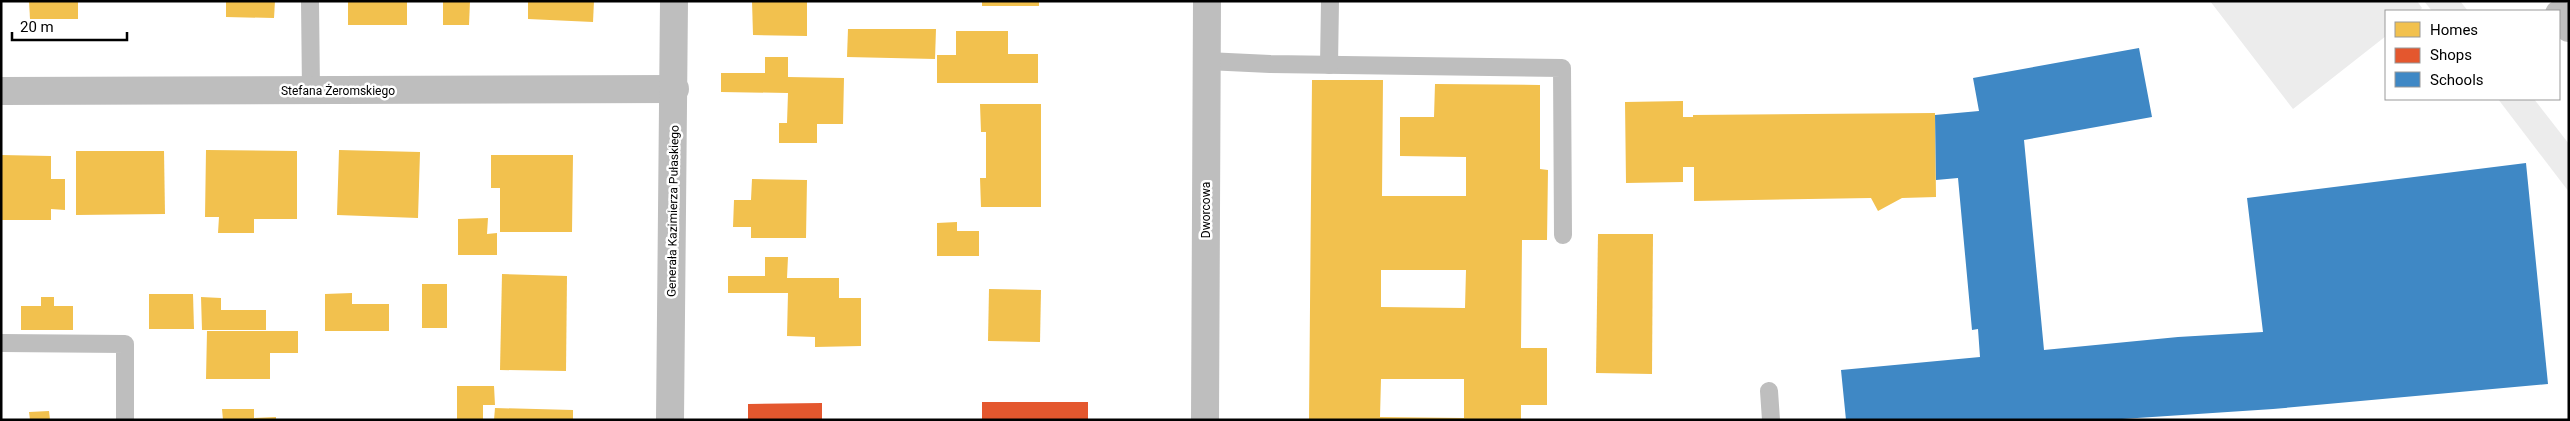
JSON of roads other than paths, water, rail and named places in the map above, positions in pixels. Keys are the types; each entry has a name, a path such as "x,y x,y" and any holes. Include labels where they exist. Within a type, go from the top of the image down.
{"street":[{"name":"Generała Kazimierza Pułaskiego","path":"670,420 675,90 674,1"},
{"name":"Dworcowa","path":"1205,420 1207,1"},
{"path":"2560,15 2569,28"},
{"name":"Stefana Żeromskiego","path":"1,91 675,90"}],"lane":[{"path":"310,1 311,91"},
{"path":"1329,65 1330,1"},
{"path":"1207,61 1329,65 1562,68 1564,235"},
{"path":"1,343 125,344 125,420"},
{"path":"1769,391 1771,420"}]}
